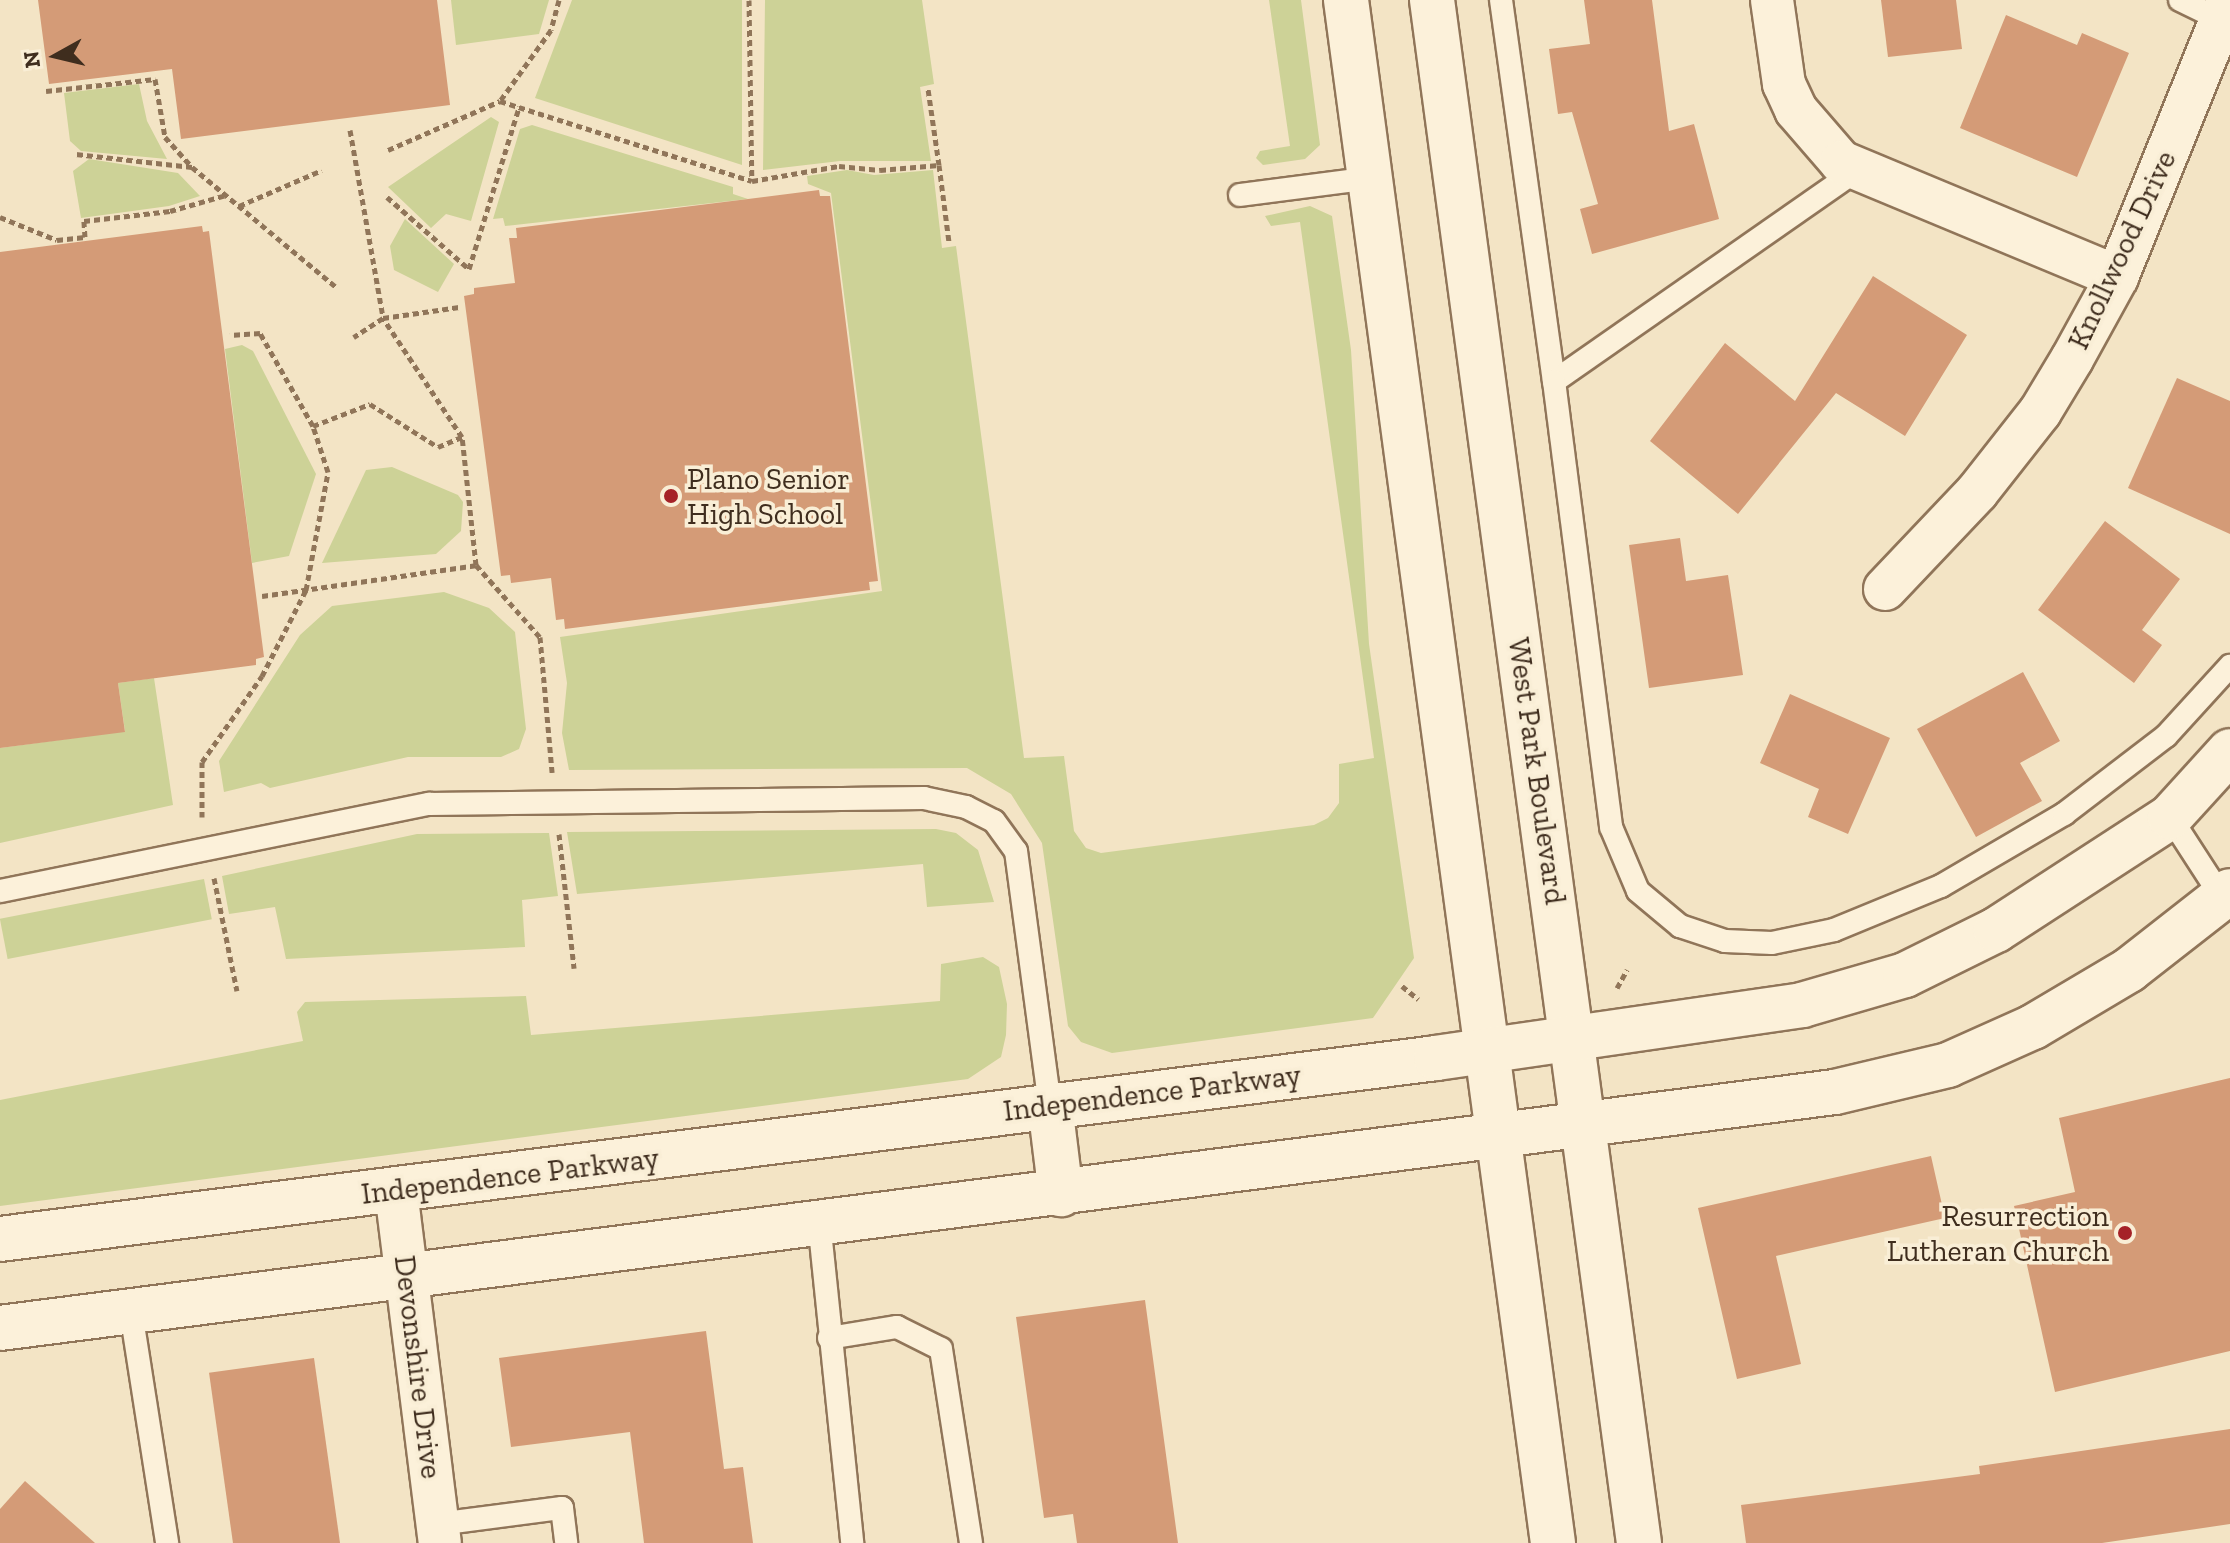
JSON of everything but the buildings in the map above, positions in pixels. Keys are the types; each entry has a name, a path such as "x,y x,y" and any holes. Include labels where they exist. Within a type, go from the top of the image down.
{"main road":[{"path":"1346,0 1503,1138 1553,1543"},
{"name":"West Park Boulevard","path":"1432,0 1587,1127 1639,1543"},
{"name":"Independence Parkway","path":"0,1239 1491,1051 1802,1005 1905,975 1996,930 2170,817 2230,751"},
{"path":"0,1328 1821,1095 1948,1065 2033,1027 2129,970 2226,895"},
{"path":"1050,1105 1061,1194"}],"street":[{"path":"1772,0 1778,58 1796,110 1841,162 2117,277"},
{"name":"Knollwood Drive","path":"1885,589 1977,492 2040,412 2117,277 2225,10"},
{"name":"Devonshire Drive","path":"396,1191 439,1534"}],"lane":[{"path":"1501,0 1611,827 1638,891 1680,926 1725,941 1772,943 1834,930 1941,886 2064,814 2166,736 2230,666"},
{"path":"2180,0 2225,10"},
{"path":"1554,381 1857,170"},
{"path":"1240,195 1371,178"},
{"path":"0,891 403,807 924,798 966,807 994,821 1016,851 1050,1105"},
{"path":"2170,817 2226,895"},
{"path":"819,1221 852,1543"},
{"path":"131,1312 167,1543"},
{"path":"829,1338 897,1327 941,1349 971,1543"},
{"path":"439,1534 562,1508 566,1543"}],"path":[{"path":"388,150 500,101 551,30 559,0"},
{"path":"749,0 752,181"},
{"path":"46,91 155,79 165,137 192,167 336,287"},
{"path":"928,89 949,242"},
{"path":"500,101 752,181 839,166 880,170 939,165"},
{"path":"387,197 469,269 519,107"},
{"path":"350,130 383,318 462,437 476,565 540,637 574,968"},
{"path":"76,154 192,167"},
{"path":"239,206 322,170"},
{"path":"0,217 57,240 85,237 84,221 170,211 226,195"},
{"path":"354,337 383,318 459,307"},
{"path":"230,335 260,333 313,426 328,472 306,590 262,676 202,762 200,809 237,991"},
{"path":"313,426 370,404 438,447 462,437"},
{"path":"262,596 476,565"},
{"path":"1617,988 1627,970"},
{"path":"1402,986 1418,999"}],"green space":[{"path":"451,0 549,0 539,34 456,45"},
{"path":"572,0 742,0 742,165 535,98"},
{"path":"765,0 922,0 934,84 920,87 931,161 840,161 763,170"},
{"path":"1269,0 1301,0 1320,145 1305,159 1263,165 1256,158 1260,151 1290,146"},
{"path":"139,84 147,121 167,159 81,151 70,141 64,93"},
{"path":"491,117 499,122 471,221 446,214 431,228 388,187"},
{"path":"532,125 733,187 733,194 748,199 505,226 503,218 493,219 520,129"},
{"path":"89,159 178,173 200,196 169,206 81,218 73,171"},
{"path":"847,170 874,175 933,170 942,248 956,246 1024,758 1064,756 1074,831 1086,848 1101,853 1314,825 1328,818 1339,803 1339,764 1374,758 1300,222 1271,226 1265,216 1310,206 1332,216 1351,350 1369,644 1414,958 1373,1018 1112,1053 1081,1042 1068,1026 1042,843 1011,794 967,768 569,770 562,733 567,683 560,637 882,591 831,193 808,184 807,176"},
{"path":"405,219 454,264 438,292 394,270 390,246"},
{"path":"242,345 253,351 316,474 289,556 252,563 225,349"},
{"path":"392,467 458,495 463,502 461,531 436,554 322,563 366,470"},
{"path":"444,592 489,608 515,632 526,729 519,749 501,757 408,757 270,788 261,783 224,792 219,761 300,635 332,606"},
{"path":"154,678 173,805 0,843 0,748 125,731 118,683"},
{"path":"936,829 956,833 978,850 994,902 927,907 923,864 577,894 567,832"},
{"path":"549,833 558,896 522,900 525,947 286,959 275,907 229,914 222,876 417,834"},
{"path":"204,879 212,919 8,959 0,919"},
{"path":"983,957 999,967 1007,1004 1006,1035 1001,1057 968,1079 0,1206 0,1100 303,1041 297,1012 305,1002 526,996 531,1035 940,1001 941,964"}],"place":[{"name":"Plano Senior High School","path":"671,496"},
{"name":"Resurrection Lutheran Church","path":"2125,1233"}]}
